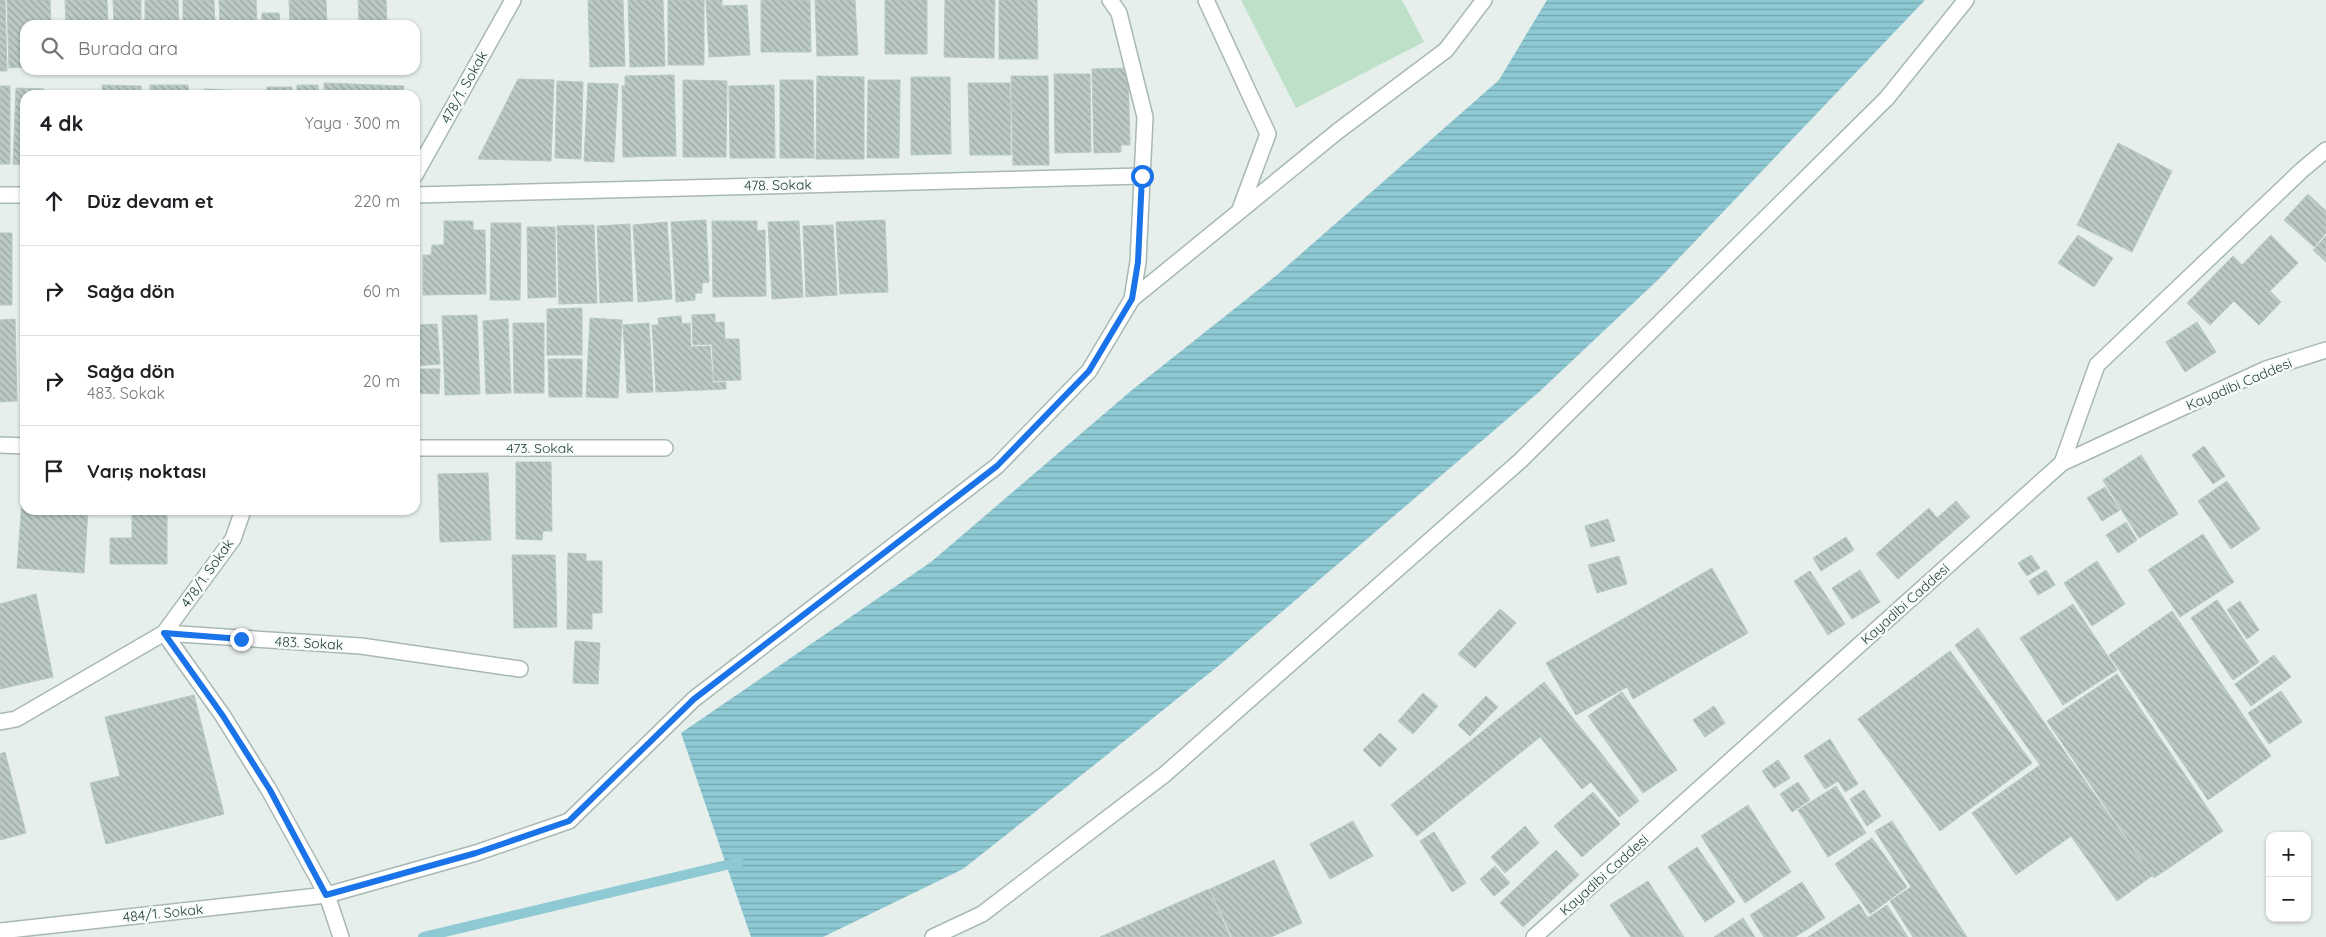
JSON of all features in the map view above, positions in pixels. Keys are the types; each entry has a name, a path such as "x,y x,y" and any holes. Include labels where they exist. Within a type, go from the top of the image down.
{"street":[{"name":"478/1. Sokak","path":"420,166 513,0"},
{"path":"1110,0 1119,13 1145,117 1138,262 1132,299"},
{"path":"1206,0 1268,134 1238,212"},
{"path":"1132,299 1338,131 1446,50 1484,0"},
{"path":"932,937 982,914 1164,775 1520,461 1886,98 1966,0"},
{"path":"2062,463 2097,365 2302,170 2326,150"},
{"name":"478. Sokak","path":"420,194 1142,176"},
{"path":"0,195 20,195"},
{"name":"484/1. Sokak","path":"0,931 326,895 476,853 569,821 694,699 997,466 1089,371 1132,299"},
{"name":"Kayadibi Caddesi","path":"1534,937 2062,463 2266,369 2326,350"},
{"path":"0,446 20,446"},
{"name":"473. Sokak","path":"420,448 665,448"},
{"name":"478/1. Sokak","path":"164,633 233,538 241,515"},
{"path":"0,722 16,720 164,633 223,716 270,790 326,895 341,937"},
{"name":"483. Sokak","path":"164,633 361,646 520,669"}],"green space":[{"path":"1241,0 1402,0 1424,42 1296,108"}],"water":[{"path":"1547,0 1925,0 1661,277 1539,392 1222,663 1098,762 963,869 823,937 751,937 681,733 931,562 1132,390 1277,275 1499,80"}],"building":[{"path":"0,0 5,0 7,71 0,71"},
{"path":"7,0 50,0 51,20 20,20 20,67 9,68"},
{"path":"65,0 107,0 108,20 66,20"},
{"path":"113,0 141,0 141,20 114,20"},
{"path":"145,0 178,0 179,20 145,20"},
{"path":"183,0 214,0 215,20 183,20"},
{"path":"219,0 256,0 257,20 220,20"},
{"path":"289,0 326,0 327,20 290,20"},
{"path":"358,0 386,0 387,20 359,20"},
{"path":"588,0 623,0 625,66 590,67"},
{"path":"628,0 663,0 665,66 630,67"},
{"path":"668,0 704,0 704,65 668,65"},
{"path":"706,0 722,0 722,6 747,5 750,55 709,57"},
{"path":"761,0 810,0 811,52 761,52"},
{"path":"815,0 855,0 858,55 817,56"},
{"path":"885,0 927,0 927,54 885,54"},
{"path":"945,0 995,0 994,58 944,57"},
{"path":"999,0 1037,0 1038,59 999,59"},
{"path":"262,13 279,13 280,20 262,20"},
{"path":"1128,68 1130,145 1121,145 1121,152 1094,153 1092,69"},
{"path":"1054,74 1090,74 1091,152 1055,153"},
{"path":"674,75 676,156 623,157 622,86 625,86 625,76"},
{"path":"817,76 864,77 864,159 816,159"},
{"path":"1011,76 1048,76 1049,165 1013,165"},
{"path":"911,77 950,77 951,154 911,155"},
{"path":"518,79 554,80 551,161 478,159"},
{"path":"683,80 727,81 726,157 683,157"},
{"path":"780,80 813,80 814,158 780,158"},
{"path":"868,80 900,80 899,158 867,158"},
{"path":"557,81 583,82 581,159 555,158"},
{"path":"324,83 404,86 403,90 324,90"},
{"path":"588,83 618,84 614,162 584,161"},
{"path":"968,83 1010,83 1011,155 970,155"},
{"path":"102,85 141,86 141,90 102,90"},
{"path":"150,85 188,85 188,90 150,90"},
{"path":"297,85 318,85 318,90 297,90"},
{"path":"774,85 775,158 730,158 729,86"},
{"path":"0,86 10,86 10,164 0,164"},
{"path":"267,87 292,87 292,90 267,90"},
{"path":"16,88 44,89 20,90 20,165 13,164"},
{"path":"2118,143 2172,171 2132,252 2077,225"},
{"path":"2308,194 2326,211 2326,233 2314,247 2284,220"},
{"path":"706,220 709,282 702,283 702,293 695,293 695,300 676,302 671,222"},
{"path":"885,220 888,292 840,294 836,222"},
{"path":"444,221 473,221 473,230 485,230 486,294 423,295 423,255 431,255 432,245 444,245"},
{"path":"712,221 757,221 757,231 765,230 766,296 713,297"},
{"path":"799,221 803,297 772,299 768,222"},
{"path":"667,222 672,299 638,302 633,225"},
{"path":"491,223 521,223 520,300 490,300"},
{"path":"630,224 633,301 600,303 597,226"},
{"path":"594,225 597,303 559,304 557,226"},
{"path":"833,225 837,295 806,297 803,226"},
{"path":"527,227 555,227 556,297 528,298"},
{"path":"0,233 12,233 12,305 0,305"},
{"path":"2078,235 2113,258 2094,287 2058,263"},
{"path":"2271,235 2298,263 2270,291 2281,302 2259,325 2234,301 2210,325 2187,303 2233,256 2242,265"},
{"path":"2326,236 2326,262 2313,250"},
{"path":"582,308 582,355 547,355 547,309"},
{"path":"715,314 715,323 724,322 725,339 739,339 741,380 714,381 712,344 693,345 692,315"},
{"path":"477,315 480,394 445,395 442,316"},
{"path":"681,316 682,324 690,323 691,347 710,346 713,383 726,382 726,389 656,392 652,325 659,325 658,318"},
{"path":"590,318 622,320 618,398 586,397"},
{"path":"15,319 17,401 0,402 0,320"},
{"path":"508,319 511,393 486,394 483,321"},
{"path":"2197,322 2216,352 2185,372 2166,342"},
{"path":"513,323 544,323 544,393 514,393"},
{"path":"649,323 653,392 627,393 623,325"},
{"path":"437,324 440,364 420,366 420,325"},
{"path":"548,359 582,359 582,397 549,397"},
{"path":"420,369 440,369 439,394 420,393"},
{"path":"2204,446 2225,476 2213,484 2192,455"},
{"path":"2141,455 2178,514 2139,538 2103,480"},
{"path":"516,462 551,462 552,531 543,531 542,540 516,539"},
{"path":"488,473 491,540 440,542 438,474"},
{"path":"2227,481 2260,529 2231,549 2198,501"},
{"path":"2105,487 2120,510 2102,521 2087,498"},
{"path":"1956,501 1970,517 1898,579 1876,554 1929,508 1937,518"},
{"path":"21,515 88,515 84,573 17,568"},
{"path":"132,515 167,515 167,564 110,564 110,538 132,538"},
{"path":"1608,519 1615,541 1591,547 1585,526"},
{"path":"2126,522 2137,540 2118,553 2106,535"},
{"path":"2203,534 2234,582 2180,617 2148,570"},
{"path":"1846,537 1854,550 1821,571 1813,558"},
{"path":"568,553 586,554 586,561 602,561 602,613 592,613 592,629 567,629"},
{"path":"512,555 555,555 557,627 514,628"},
{"path":"2031,555 2040,568 2027,576 2018,563"},
{"path":"1619,556 1627,584 1597,593 1588,565"},
{"path":"2097,561 2125,604 2092,626 2064,583"},
{"path":"1712,568 1748,633 1633,699 1627,687 1576,715 1546,663"},
{"path":"1860,570 1880,602 1852,619 1832,588"},
{"path":"2046,570 2055,585 2038,595 2029,581"},
{"path":"1810,571 1845,624 1828,635 1794,581"},
{"path":"36,594 53,677 0,689 0,604"},
{"path":"2217,600 2259,662 2233,680 2191,618"},
{"path":"2240,601 2259,630 2247,639 2227,610"},
{"path":"2073,604 2117,670 2063,705 2020,638"},
{"path":"1500,609 1516,623 1475,668 1458,654"},
{"path":"2172,611 2271,756 2208,800 2109,655"},
{"path":"1978,628 2152,876 2117,901 2071,836 2016,875 1972,813 2040,765 1955,645"},
{"path":"575,641 600,643 598,684 573,683"},
{"path":"1950,651 2032,763 1940,831 1858,719"},
{"path":"2274,655 2291,677 2251,706 2235,684"},
{"path":"2117,674 2223,831 2154,878 2047,721"},
{"path":"1544,682 1639,801 1619,817 1591,782 1582,789 1540,737 1417,836 1391,805"},
{"path":"2281,691 2302,722 2269,744 2248,713"},
{"path":"1622,692 1677,770 1643,793 1588,716"},
{"path":"1423,693 1438,706 1413,734 1398,721"},
{"path":"194,695 224,814 106,844 90,783 120,776 105,717"},
{"path":"1486,696 1498,707 1470,736 1458,725"},
{"path":"1714,706 1725,723 1705,737 1693,720"},
{"path":"1380,733 1397,749 1380,767 1363,750"},
{"path":"1830,739 1858,784 1845,792 1838,781 1825,789 1804,756"},
{"path":"5,752 26,833 0,840 0,754"},
{"path":"1778,760 1790,778 1774,788 1762,771"},
{"path":"1798,782 1810,800 1792,812 1780,794"},
{"path":"1836,786 1866,833 1828,857 1798,810"},
{"path":"1864,790 1881,816 1867,826 1850,799"},
{"path":"1593,792 1620,824 1582,857 1554,826"},
{"path":"1748,805 1791,872 1745,903 1701,836"},
{"path":"1353,821 1373,856 1330,879 1310,844"},
{"path":"1892,821 1967,937 1913,937 1890,901 1911,887 1875,831"},
{"path":"1525,826 1539,843 1505,873 1491,857"},
{"path":"1434,832 1466,883 1452,892 1420,841"},
{"path":"1872,838 1907,887 1870,914 1835,864"},
{"path":"1697,847 1735,902 1705,922 1668,867"},
{"path":"1556,850 1579,875 1523,927 1500,903"},
{"path":"1274,860 1302,923 1271,937 1232,937 1210,889"},
{"path":"1495,866 1510,883 1494,896 1480,879"},
{"path":"1648,881 1684,937 1631,937 1610,905"},
{"path":"1802,882 1825,918 1795,937 1764,937 1750,915"},
{"path":"1209,889 1230,937 1100,937"},
{"path":"1859,904 1868,918 1887,905 1908,937 1808,937"},
{"path":"1743,918 1755,937 1714,937"}],"waterway":[{"path":"423,937 739,862"}],"route":[{"path":"241,639 164,633 223,716 270,790 326,895 476,853 569,821 694,699 997,466 1089,371 1132,299 1138,262 1142,176"}]}
